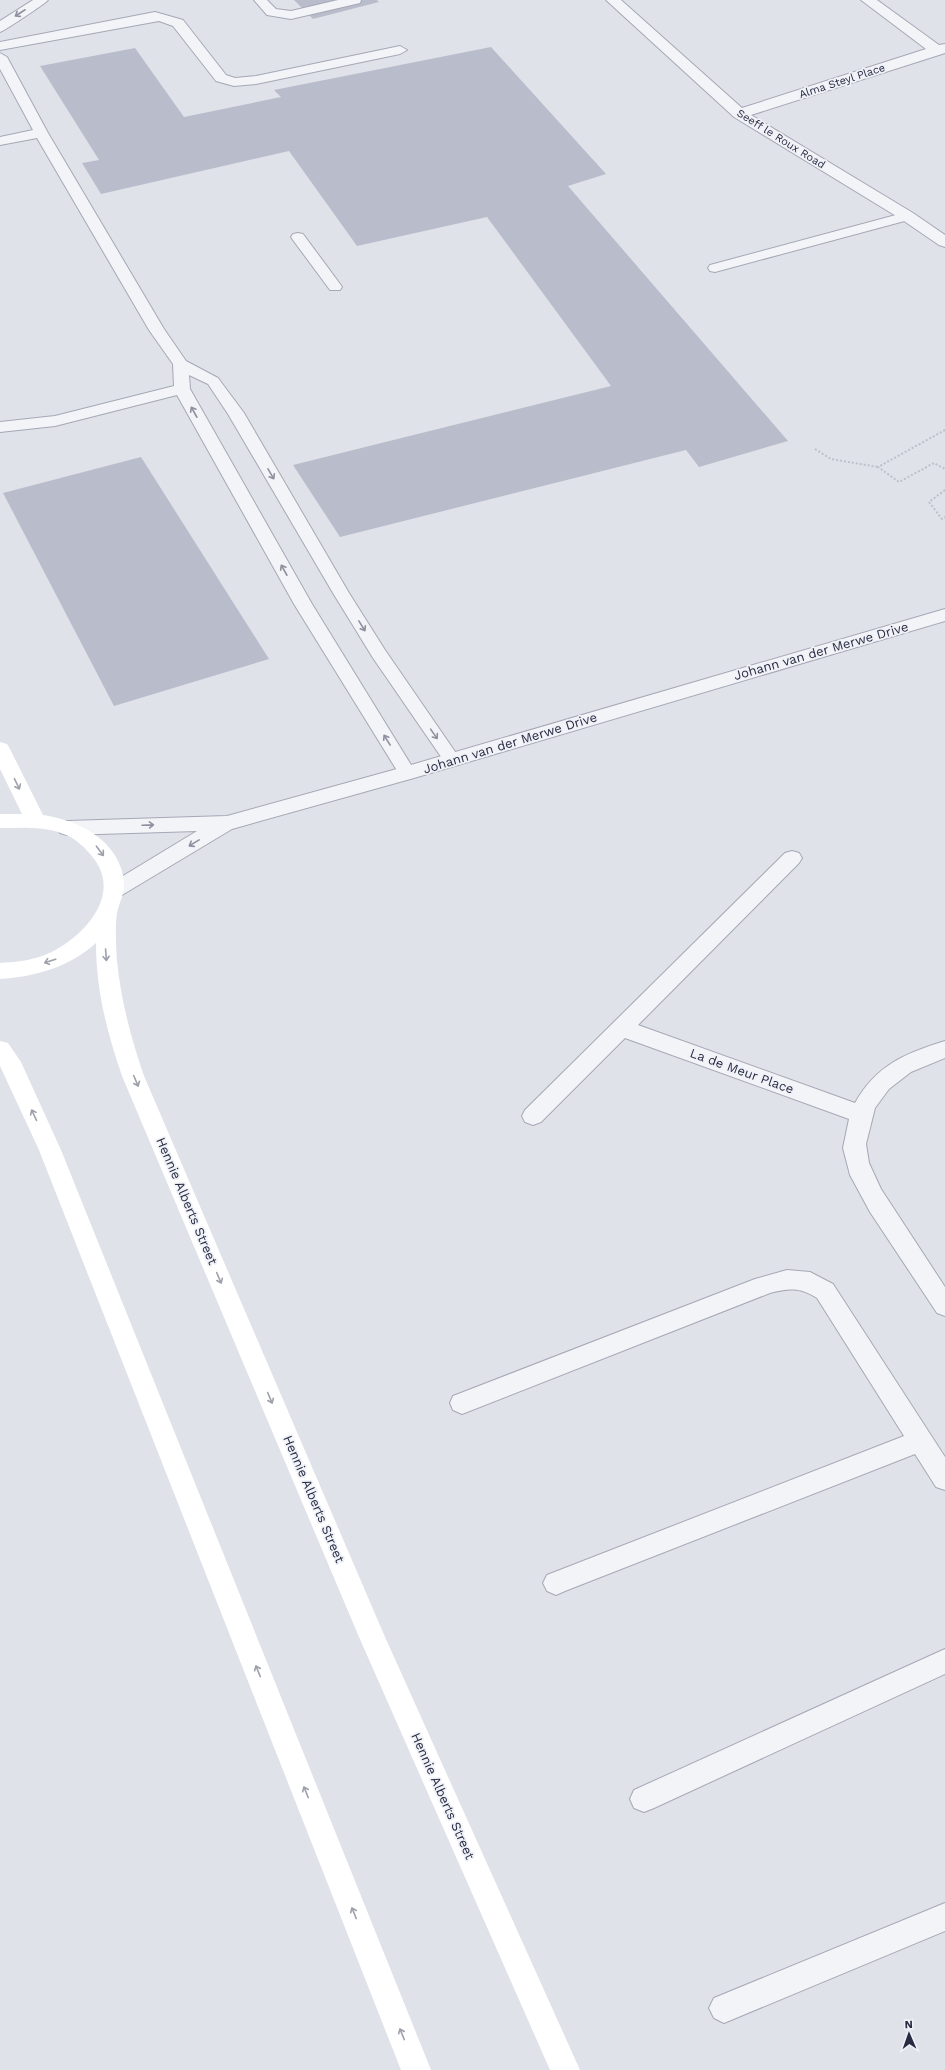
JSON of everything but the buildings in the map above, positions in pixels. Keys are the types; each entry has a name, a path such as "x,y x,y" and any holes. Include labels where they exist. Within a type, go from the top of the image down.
{"street":[{"name":"Seeff le Roux Road","path":"613,0 739,114 907,216 945,242"},
{"path":"868,0 941,49"},
{"name":"Alma Steyl Place","path":"739,114 941,49"},
{"name":"Johann van der Merwe Drive","path":"67,828 227,823 452,760 945,615"},
{"path":"0,749 35,820"},
{"name":"Hennie Alberts Street","path":"0,821 35,820 67,828 94,843 110,864 115,890 107,916 105,951 108,982 119,1036 133,1076 369,1630 565,2070"},
{"path":"115,890 227,823"},
{"path":"533,1116 792,858"},
{"name":"Hennie Alberts Street","path":"0,971 16,971 54,960 86,941 107,916"},
{"name":"La de Meur Place","path":"622,1028 861,1114"},
{"path":"0,1049 12,1068 50,1150 416,2070"},
{"path":"945,1049 916,1059 898,1069 872,1093 861,1114 854,1150 859,1166 875,1200 945,1306"},
{"path":"462,1403 763,1286 780,1280 796,1278 816,1284 825,1291 945,1479"},
{"path":"556,1583 921,1441"},
{"path":"644,1799 945,1661"},
{"path":"724,2008 945,1917"}],"lane":[{"path":"0,28 10,19 42,0"},
{"path":"260,0 272,12 291,15 355,0"},
{"path":"0,46 155,16 162,17 178,23 221,78 234,82 256,80 400,50"},
{"path":"0,57 19,89 41,133 157,330 181,364 213,381 236,413 341,593 379,654 452,760"},
{"path":"0,86 19,89"},
{"path":"0,141 41,133"},
{"path":"715,268 907,216"},
{"path":"298,237 335,287"},
{"path":"181,364 182,389 303,604 407,773"},
{"path":"0,427 55,421 182,389"},
{"path":"0,440 31,432 55,421"}],"path":[{"path":"878,468 945,430"},
{"path":"815,449 831,459 878,468 899,482 934,463 945,469"},
{"path":"945,490 929,502 942,519 945,517"}]}
